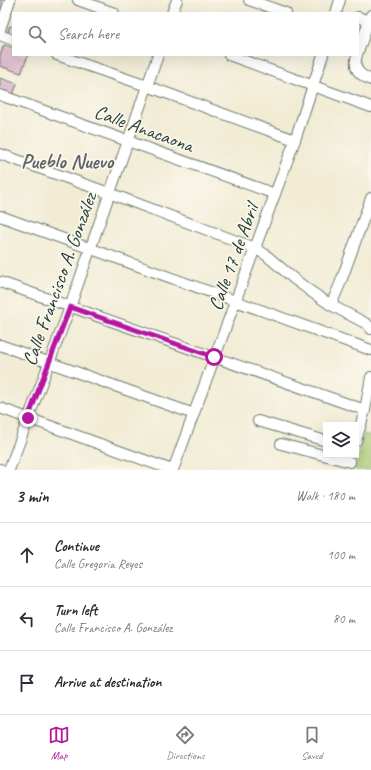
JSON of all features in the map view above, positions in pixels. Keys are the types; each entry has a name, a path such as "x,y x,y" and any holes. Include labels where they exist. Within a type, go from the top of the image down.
{"street":[{"path":"0,30 10,0"},
{"path":"78,0 111,12"},
{"path":"172,12 177,0"},
{"path":"249,0 283,12"},
{"path":"359,17 370,18 359,49"},
{"path":"0,35 12,40"},
{"path":"60,56 295,140"},
{"name":"Calle Francisco A. González","path":"9,470 70,307 158,56"},
{"path":"233,56 371,107"},
{"name":"Calle 17 de Abril","path":"173,470 295,140 323,56"},
{"path":"357,56 355,64 357,70 361,75 371,80"},
{"name":"Calle Anacaona","path":"0,95 275,194"},
{"path":"0,154 255,248 266,255 294,279 331,305 370,324"},
{"path":"331,305 371,198"},
{"path":"0,216 371,350"},
{"path":"0,282 365,410"},
{"path":"0,345 194,414"},
{"path":"359,431 365,410 371,377"},
{"path":"0,408 173,470"},
{"path":"258,421 323,440"},
{"path":"281,444 350,462"}],"green space":[{"path":"364,434 371,436 371,470 355,470"}],"building":[{"path":"0,0 7,0 0,25"},
{"path":"10,26 12,27 12,37 7,35"},
{"path":"4,45 12,48 12,56 28,56 21,73 0,66 0,56"},
{"path":"0,78 17,84 12,97 0,93"}],"district":[{"name":"Pueblo Nuevo","path":"67,161"}],"route":[{"path":"28,418 70,307 214,357"}]}
